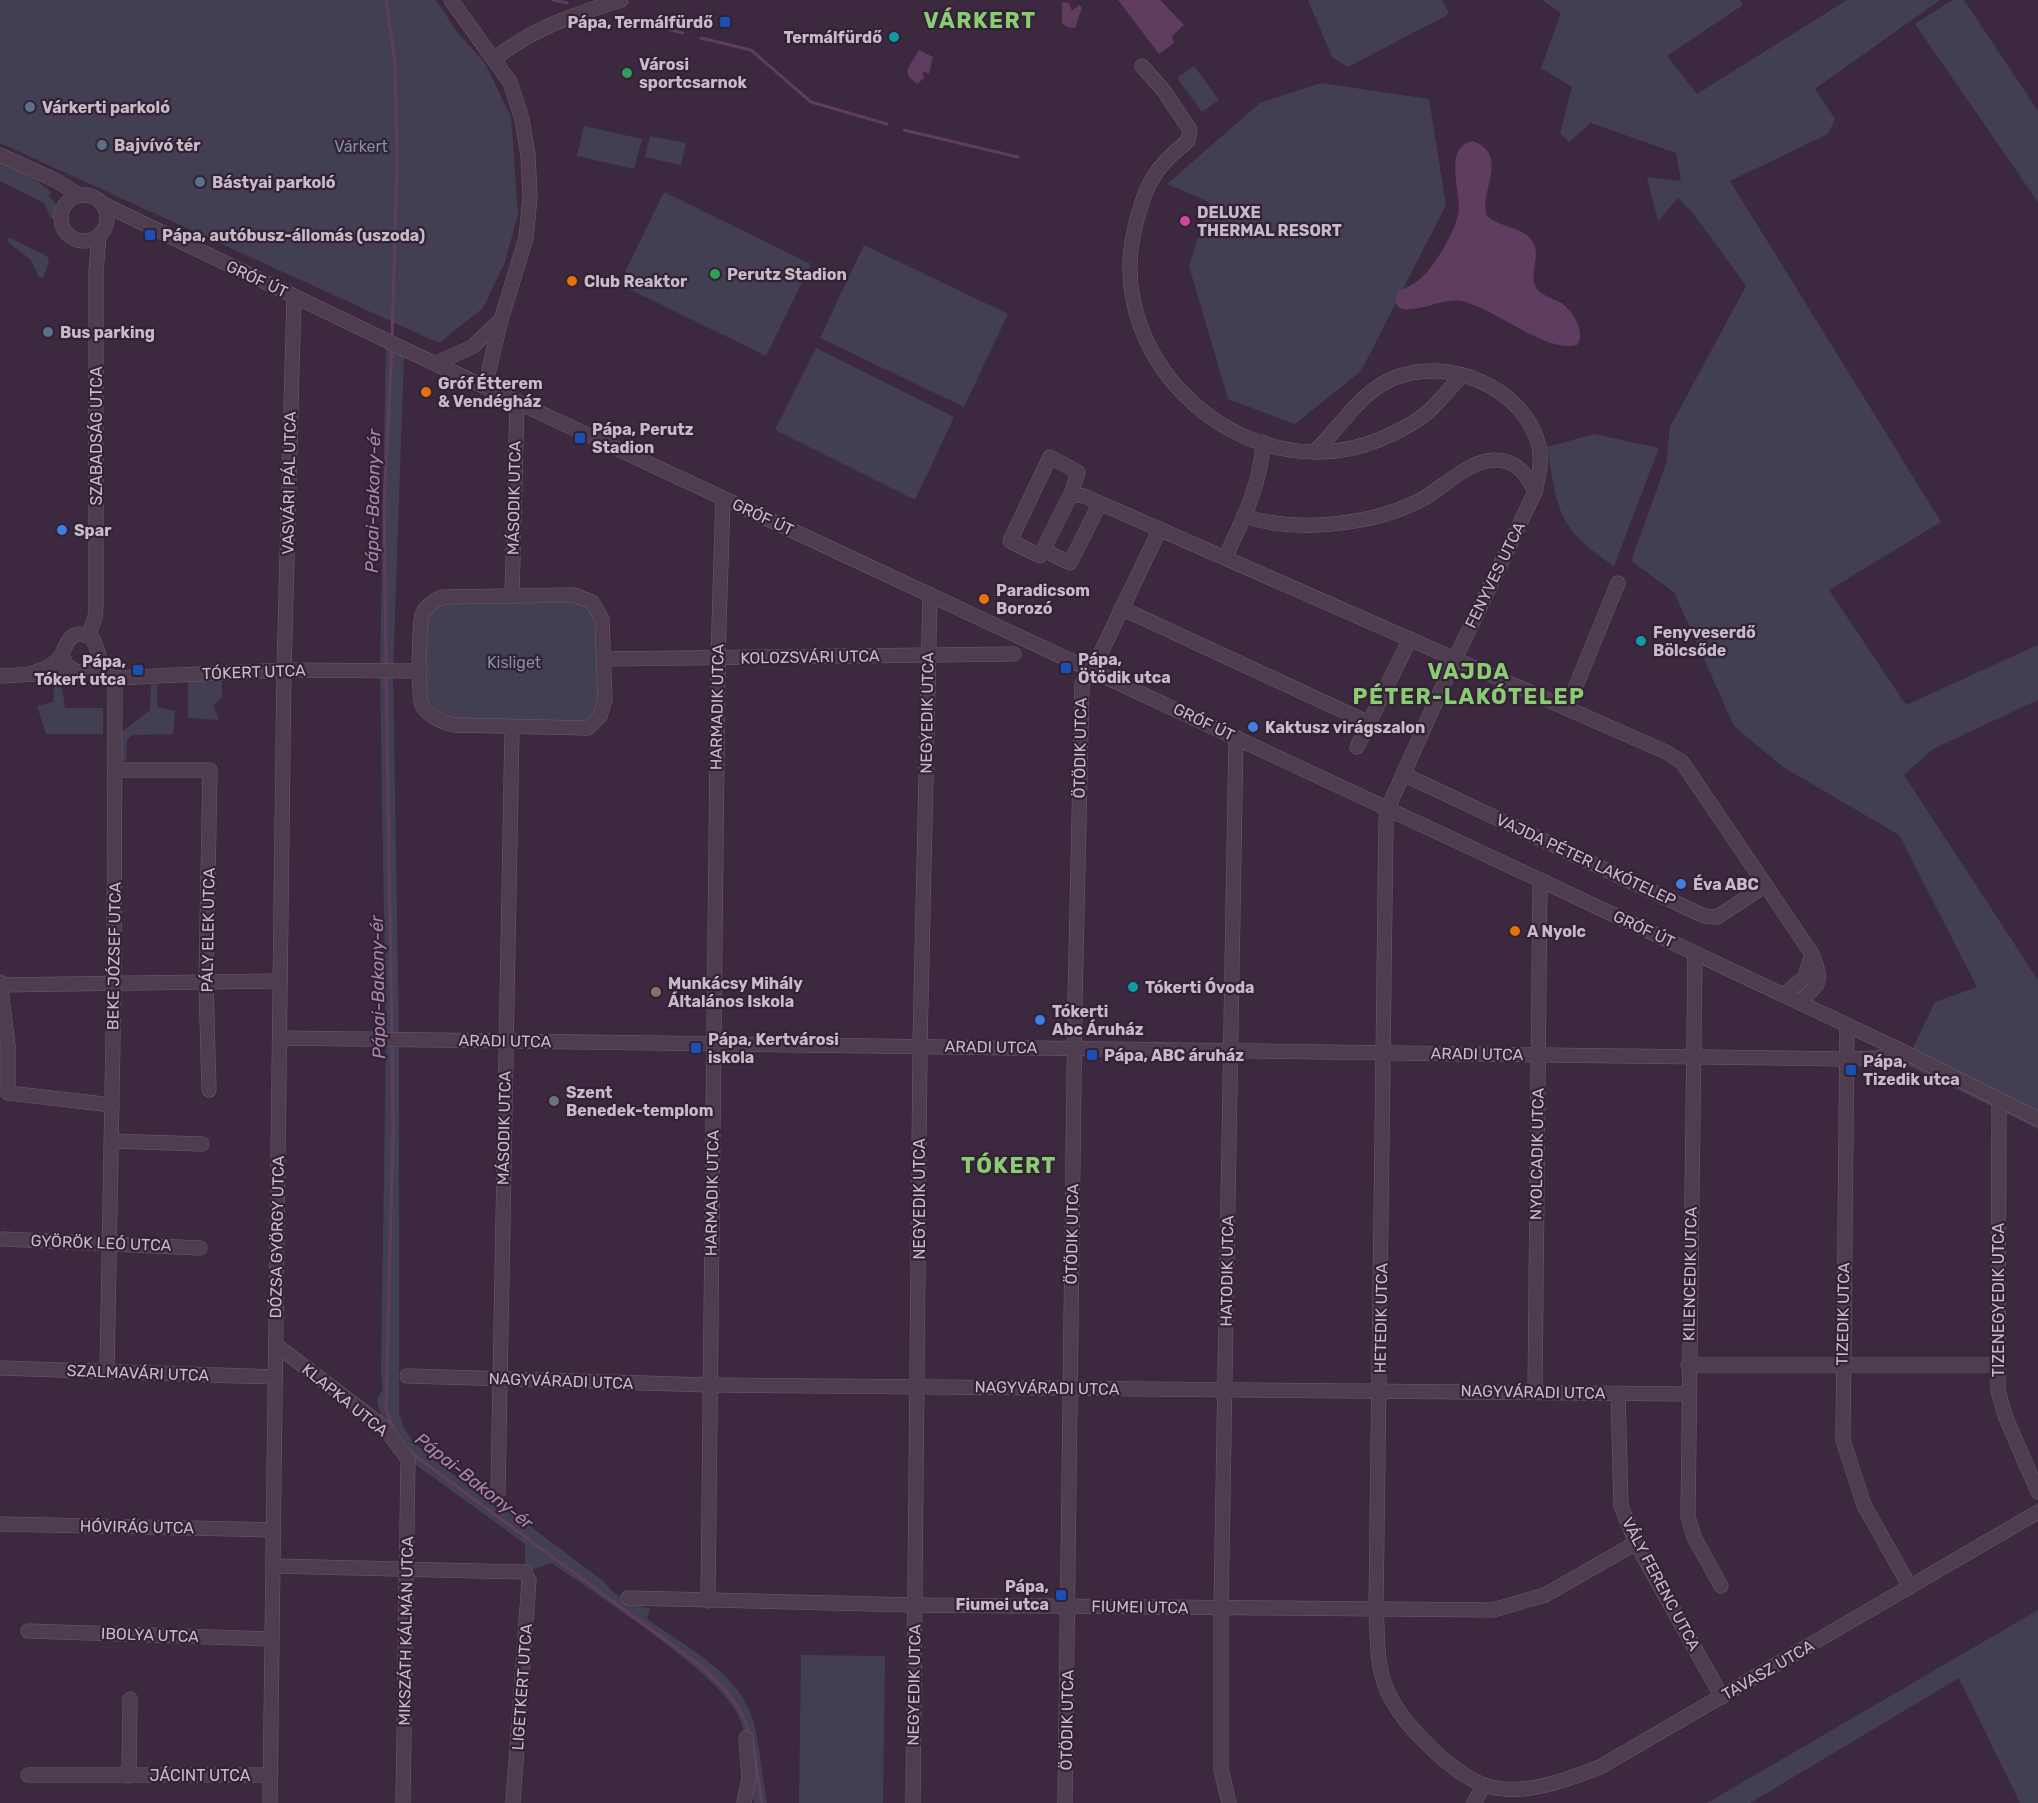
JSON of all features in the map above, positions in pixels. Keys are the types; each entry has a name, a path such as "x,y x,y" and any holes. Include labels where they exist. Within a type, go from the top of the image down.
{"street":[{"path":"451,0 495,58 510,82 522,119 531,197 526,238 501,320 485,386"},
{"path":"495,58 536,30 560,19 621,0"},
{"path":"1142,66 1164,91 1190,130 1188,141 1173,153 1150,179 1132,242 1129,273 1133,300 1154,355 1170,380 1188,399 1213,420 1242,435 1263,442 1314,452 1336,452 1371,443 1401,430 1428,412 1462,375"},
{"name":"GRÓF ÚT","path":"0,155 55,180 79,195 92,196 132,219 406,350 1093,669 1799,1002 2038,1119"},
{"name":"GRÓF ÚT","path":"21,165 44,180 65,204"},
{"path":"79,195 65,204 60,218 65,232 71,238 86,242 118,221 132,219"},
{"path":"102,233 107,216 103,204"},
{"name":"SZABADSÁG UTCA","path":"87,636 95,618 96,607 96,271 102,233"},
{"name":"SZABADSÁG UTCA","path":"86,242 96,271"},
{"name":"VASVÁRI PÁL UTCA","path":"284,670 294,296"},
{"path":"436,363 472,347 501,320"},
{"name":"FENYVES UTCA","path":"1314,452 1329,439 1355,404 1370,391 1393,378 1415,371 1443,370 1462,375 1503,393 1532,427 1539,448 1540,469 1536,492 1455,659"},
{"name":"MÁSODIK UTCA","path":"512,595 516,401"},
{"path":"1225,558 1262,468 1263,442"},
{"path":"1050,457 1078,472 1071,494 1040,556 1010,542 1050,457"},
{"path":"1244,516 1281,525 1314,525 1370,517 1418,501 1478,463 1493,460 1506,461 1520,468 1536,492"},
{"path":"1071,494 1084,496 1160,529 1566,708 1682,762 1812,954 1820,975 1817,986 1799,1002"},
{"name":"HARMADIK UTCA","path":"708,1601 718,657 723,498"},
{"path":"1043,550 1070,563 1100,503"},
{"path":"1093,669 1160,529"},
{"path":"1566,708 1618,583"},
{"path":"574,595 592,602 602,619 605,659 605,700 600,716 588,728 512,729 453,725 433,718 422,704 420,671 422,615 429,604 442,597 574,595"},
{"name":"NEGYEDIK UTCA","path":"913,1803 920,1046 930,595"},
{"path":"1121,608 1369,723"},
{"path":"85,671 99,655 97,644 87,636"},
{"name":"TÓKERT UTCA","path":"87,636 69,638 62,649 67,667 115,678 284,670 420,671"},
{"path":"1357,747 1410,639"},
{"name":"KOLOZSVÁRI UTCA","path":"605,659 1014,654"},
{"name":"TÓKERT UTCA","path":"29,674 46,668 62,655"},
{"path":"1388,808 1455,659"},
{"name":"ÖTÖDIK UTCA","path":"1065,1803 1074,1048 1082,683 1093,669"},
{"name":"DÓZSA GYÖRGY UTCA","path":"270,1803 284,670"},
{"name":"TÓKERT UTCA","path":"0,676 85,671"},
{"name":"BEKE JÓZSEF UTCA","path":"107,1372 114,983 115,678"},
{"name":"MÁSODIK UTCA","path":"498,1492 504,1041 512,729"},
{"name":"HATODIK UTCA","path":"1229,1803 1221,1769 1221,1608 1236,737"},
{"name":"PÁLY ELEK UTCA","path":"115,770 210,770 206,982 209,1090"},
{"name":"VAJDA PÉTER LAKÓTELEP","path":"1403,774 1704,916 1717,917 1766,885"},
{"name":"HETEDIK UTCA","path":"1388,808 1376,1609 1379,1661 1384,1682 1392,1700 1435,1753 1484,1785"},
{"name":"NYOLCADIK UTCA","path":"1535,1392 1540,880"},
{"name":"KILENCEDIK UTCA","path":"1695,953 1688,1365 1688,1517 1694,1537 1721,1586"},
{"path":"1784,995 1805,977 1812,954"},
{"path":"112,1106 8,1093 8,1046 0,983 280,981"},
{"name":"TIZEDIK UTCA","path":"1847,1025 1843,1440 1851,1472 1864,1505 1910,1587"},
{"name":"ARADI UTCA","path":"279,1038 1846,1059 1878,1058 1900,1050"},
{"name":"TIZENEGYEDIK UTCA","path":"1999,1100 1998,1391 2006,1418 2038,1492"},
{"path":"112,1141 202,1144"},
{"name":"GYÖRÖK LEÓ UTCA","path":"3,1239 200,1248"},
{"name":"KLAPKA UTCA","path":"276,1345 384,1427 408,1459"},
{"path":"1688,1365 1997,1365"},
{"name":"SZALMAVÁRI UTCA","path":"0,1368 275,1377"},
{"name":"NAGYVÁRADI UTCA","path":"407,1376 710,1385 1688,1394"},
{"name":"VÁLY FERENC UTCA","path":"1618,1393 1621,1506 1636,1543 1722,1697"},
{"name":"MIKSZÁTH KÁLMÁN UTCA","path":"403,1803 408,1459"},
{"name":"TAVASZ UTCA","path":"1484,1785 1520,1788 1572,1778 1600,1767 2038,1512"},
{"name":"HÓVIRÁG UTCA","path":"0,1524 274,1530"},
{"name":"FIUMEI UTCA","path":"628,1598 915,1605 1493,1610 1545,1595 1636,1543"},
{"path":"274,1566 407,1570"},
{"name":"LIGETKERT UTCA","path":"407,1570 514,1569 525,1572 529,1580 513,1803"},
{"name":"IBOLYA UTCA","path":"28,1630 272,1639"},
{"name":"JÁCINT UTCA","path":"129,1776 130,1699"},
{"path":"744,1803 749,1778 746,1738"},
{"name":"JÁCINT UTCA","path":"28,1774 271,1775"},
{"path":"1474,1803 1484,1785"}],"green space":[{"name":"Várkert","path":"0,0 436,0 457,32 485,63 511,117 518,214 505,262 483,308 439,343 0,143"},
{"path":"1308,0 1442,0 1449,14 1348,67 1332,57"},
{"path":"1542,0 1740,0 1743,5 1667,56 1697,94 1847,0 1940,0 1815,89 1835,119 1828,134 1730,181 1941,522 1829,590 1906,705 2038,645 2038,700 1933,749 1904,775 2038,980 2038,1129 1905,1064 1935,1002 1977,987 1899,835 1783,767 1734,726 1674,592 1631,561 1666,464 1670,427 1746,286 1693,213 1678,198 1658,221 1647,177 1681,181 1676,153 1591,123 1569,142 1560,133 1572,87 1541,68 1561,13"},
{"path":"1953,0 1964,0 2038,111 2038,202 1915,24"},
{"path":"1194,66 1219,100 1202,112 1177,78"},
{"path":"1321,83 1429,99 1446,205 1361,371 1295,424 1228,399 1189,266 1209,202 1167,184 1260,103"},
{"path":"584,126 642,139 634,169 577,156"},
{"path":"650,136 686,143 681,165 645,157"},
{"path":"0,161 37,181 51,192 49,196 56,204 55,219 51,218 44,203 0,181"},
{"name":"Perutz Stadion","path":"664,192 811,264 766,356 619,284"},
{"path":"10,238 47,256 49,262 43,278 39,277 31,260 8,242 7,239"},
{"path":"864,245 1008,314 964,407 820,338"},
{"path":"386,345 404,356 393,671 399,1038 399,1413 404,1428 413,1442 478,1494 510,1511 603,1581 618,1596 630,1603 650,1608 647,1619 693,1650 724,1675 746,1703 753,1720 767,1803 754,1803 748,1748 743,1727 728,1699 708,1679 655,1636 552,1563 525,1572 525,1544 408,1459 384,1427 377,1400 383,1389 381,1373 386,1039 380,671"},
{"path":"816,348 954,417 915,500 775,430"},
{"path":"1594,434 1659,448 1614,566 1581,541 1563,517 1554,488 1547,447"},
{"name":"Kisliget","path":"571,601 588,606 594,619 601,701 596,713 585,722 453,721 436,713 427,700 427,619 434,609 444,602"},
{"path":"222,679 222,698 213,705 219,720 188,718 188,681"},
{"path":"157,684 157,707 175,711 173,734 133,735 127,739 126,761 120,760 121,733 150,710 151,685"},
{"path":"54,687 62,687 65,708 103,708 103,734 46,734 37,706 53,702"},
{"path":"2038,1610 2038,1803 2020,1803 1959,1678 1750,1803 1707,1803"},
{"path":"801,1655 885,1656 883,1803 799,1803"}],"shaded area":[{"path":"1118,0 1160,0 1184,25 1172,36 1174,43 1159,54"},
{"path":"1062,2 1069,3 1072,11 1079,5 1082,7 1075,28 1067,27 1062,23"},
{"path":"919,50 933,57 929,74 923,71 924,78 917,84 909,77 907,70"},
{"path":"1473,141 1484,147 1490,155 1492,165 1485,206 1487,216 1498,223 1523,232 1532,241 1536,253 1535,285 1538,290 1563,304 1578,323 1580,335 1577,345 1564,346 1550,342 1474,305 1461,301 1454,300 1411,309 1398,307 1395,301 1397,292 1416,282 1426,273 1448,240 1459,207 1455,174 1458,153 1463,145"}],"waterway":[{"name":"Pápai-Bakony-ér","path":"386,0 395,63 397,162 392,339"},
{"path":"553,0 567,3"},
{"path":"617,16 683,33"},
{"path":"701,38 751,50 811,102 887,124"},
{"path":"904,130 1018,157"},
{"name":"Pápai-Bakony-ér","path":"386,666 384,504 392,349"},
{"name":"Pápai-Bakony-ér","path":"386,675 392,1035"},
{"name":"Pápai-Bakony-ér","path":"392,1044 393,1133 386,1409 395,1432"},
{"name":"Pápai-Bakony-ér","path":"410,1452 698,1664 715,1679 737,1705 750,1736"},
{"name":"Pápai-Bakony-ér","path":"754,1751 762,1803"}],"place":[{"name":"Pápa, Termálfürdő","path":"725,22"},
{"name":"Termálfürdő","path":"894,37"},
{"name":"Városi sportcsarnok","path":"627,73"},
{"name":"Várkerti parkoló","path":"30,107"},
{"name":"Bajvívó tér","path":"102,145"},
{"name":"Bástyai parkoló","path":"200,182"},
{"name":"DELUXE THERMAL RESORT","path":"1185,221"},
{"name":"Pápa, autóbusz-állomás (uszoda)","path":"150,235"},
{"name":"Perutz Stadion","path":"715,274"},
{"name":"Club Reaktor","path":"572,281"},
{"name":"Bus parking","path":"48,332"},
{"name":"Gróf Étterem & Vendégház","path":"426,392"},
{"name":"Pápa, Perutz Stadion","path":"580,438"},
{"name":"Spar","path":"62,530"},
{"name":"Paradicsom Borozó","path":"984,599"},
{"name":"Fenyveserdő Bölcsőde","path":"1641,641"},
{"name":"Pápa, Ötödik utca","path":"1066,668"},
{"name":"Pápa, Tókert utca","path":"138,670"},
{"name":"Kaktusz virágszalon","path":"1253,727"},
{"name":"Éva ABC","path":"1681,884"},
{"name":"A Nyolc","path":"1515,931"},
{"name":"Tókerti Óvoda","path":"1133,987"},
{"name":"Munkácsy Mihály Általános Iskola","path":"656,992"},
{"name":"Tókerti Abc Áruház","path":"1040,1020"},
{"name":"Pápa, Kertvárosi iskola","path":"696,1048"},
{"name":"Pápa, ABC áruház","path":"1092,1055"},
{"name":"Pápa, Tizedik utca","path":"1851,1070"},
{"name":"Szent Benedek-templom","path":"554,1101"},
{"name":"Pápa, Fiumei utca","path":"1061,1595"}],"district":[{"name":"VÁRKERT","path":"980,20"},
{"name":"VAJDA PÉTER-LAKÓTELEP","path":"1469,684"},
{"name":"TÓKERT","path":"1009,1165"}]}
